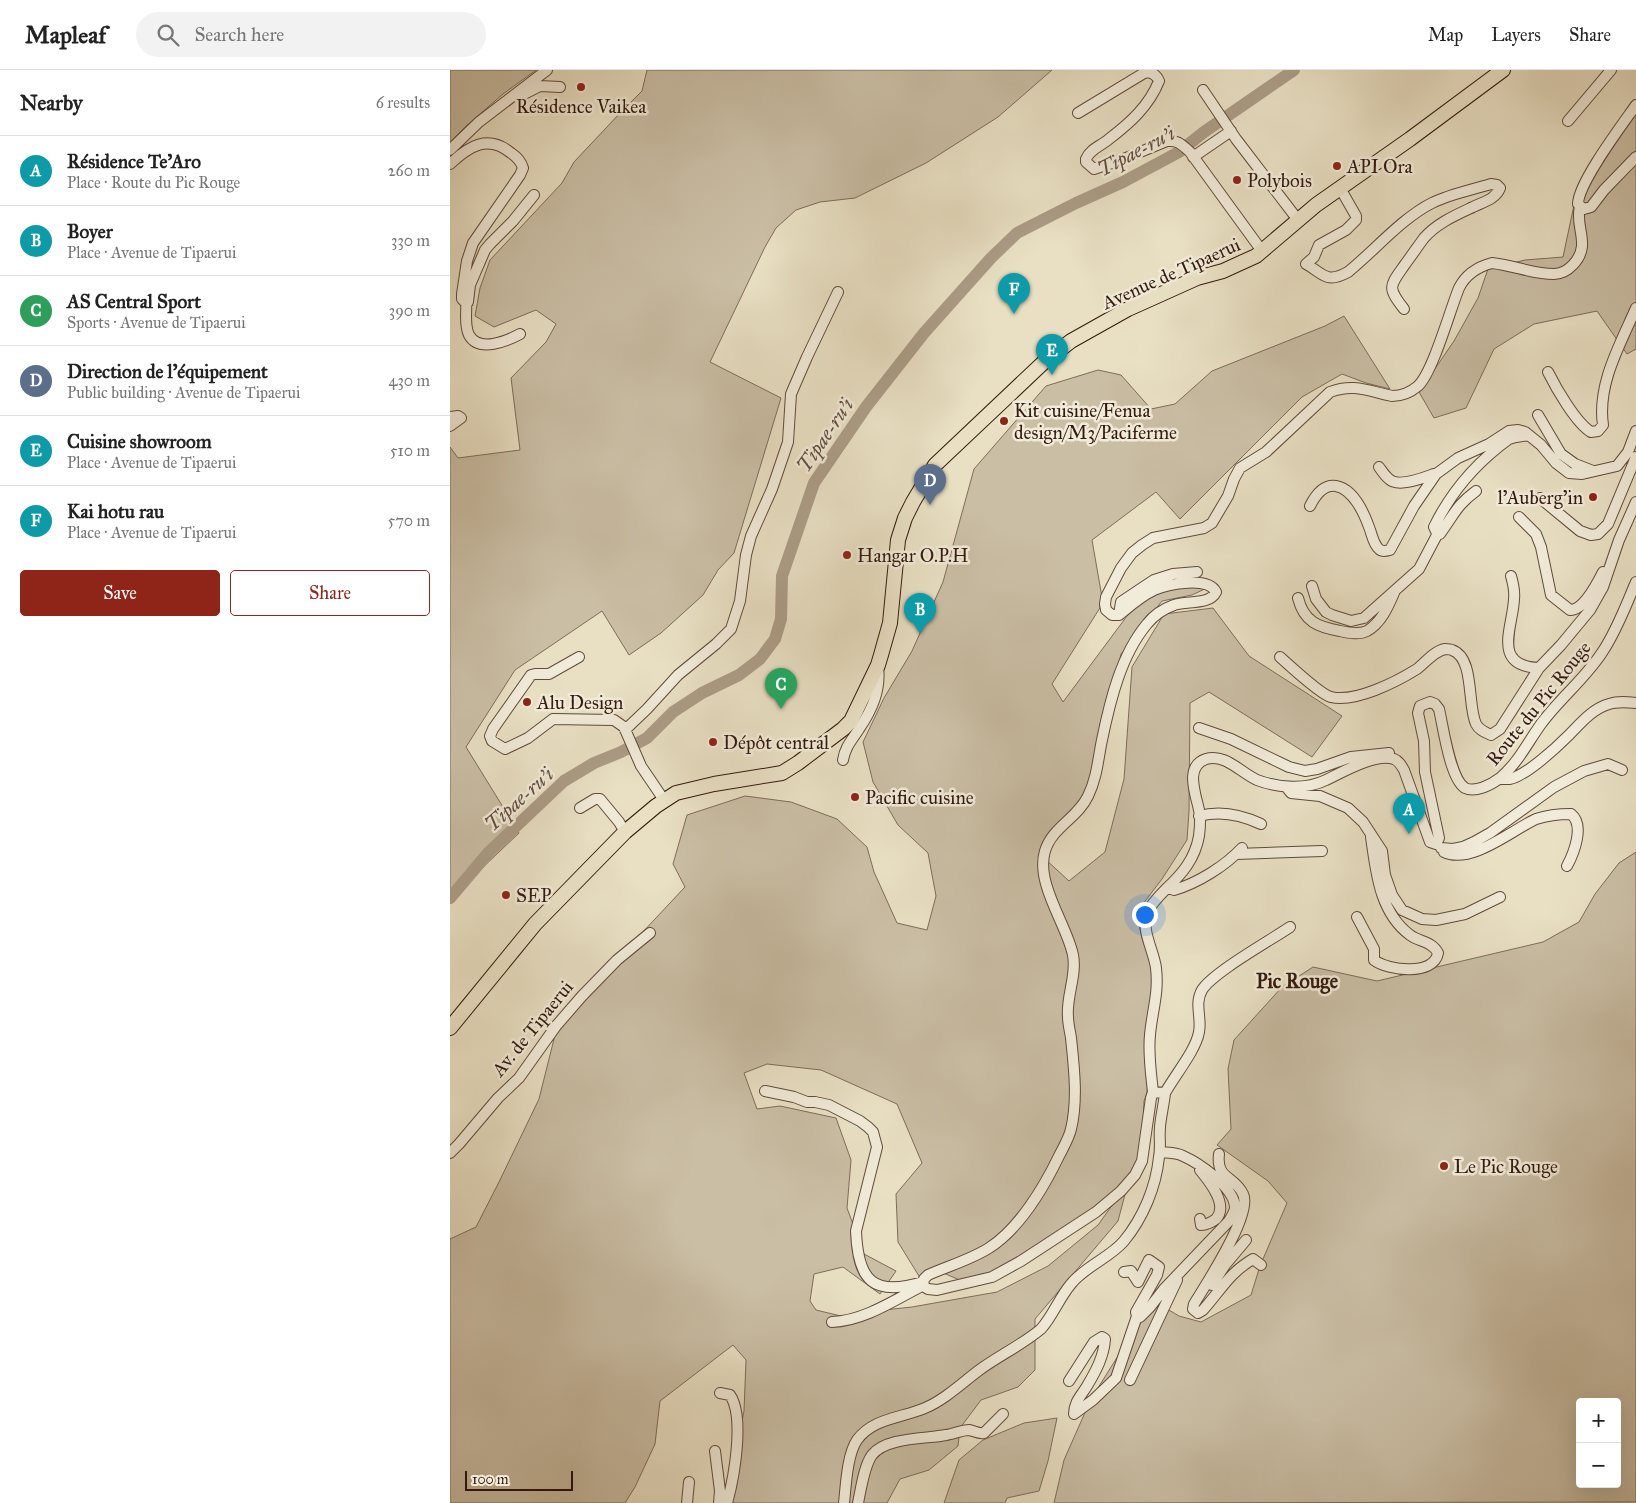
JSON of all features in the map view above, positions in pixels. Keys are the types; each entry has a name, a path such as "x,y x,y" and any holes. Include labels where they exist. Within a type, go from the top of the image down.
{"main road":[{"name":"Avenue de Tipaerui","path":"450,1028 535,924 625,832 664,800 676,793 694,788 782,773 798,763 851,721 878,665 890,623 895,560 904,518 935,465 1044,362 1071,340 1128,310 1197,278 1246,262 1262,251 1312,208 1503,70"}],"street":[{"path":"450,150 479,122 547,70"},
{"path":"1568,121 1611,70"},
{"path":"1078,113 1144,73 1152,73 1158,77 1159,81 1146,106 1109,140 1090,152 1086,162 1094,169 1167,141 1175,140 1189,152 1262,251"},
{"path":"458,142 463,141 496,113 526,92 540,86 560,87"},
{"path":"1203,90 1228,127 1298,220"},
{"path":"832,1322 840,1322 872,1312 923,1284 928,1275 964,1261 990,1247 1009,1230 1038,1194 1050,1175 1071,1130 1074,1083 1068,1016 1074,974 1072,954 1056,914 1046,880 1043,864 1044,855 1050,840 1060,827 1078,812 1096,778 1102,739 1123,665 1145,625 1154,615 1164,609 1176,604 1207,600 1214,597 1216,592 1209,585 1201,583 1171,585 1154,590 1119,615 1112,615 1106,610 1106,597 1121,568 1132,553 1142,544 1153,538 1204,528 1212,524 1228,496 1240,468 1266,452 1330,392 1343,387 1353,387 1398,396 1417,387 1431,362 1458,288 1471,272 1492,263 1555,274 1562,272 1578,260 1582,246 1578,198 1608,146 1636,105"},
{"path":"1189,152 1228,127"},
{"path":"450,164 467,150 486,142 494,143 509,151 520,161 523,168 473,243 467,261 462,294 462,299 466,303"},
{"path":"1580,208 1590,207 1636,157"},
{"path":"1340,188 1356,216 1356,220 1346,230 1319,245 1314,257 1306,264 1321,275 1332,278 1348,272 1406,221 1431,204 1444,198 1491,184 1497,184 1500,188 1492,199 1453,216 1424,238 1397,276 1392,288 1393,294 1404,309"},
{"path":"520,334 508,340 492,344 482,344 475,341 467,328 466,303 468,302 473,278 485,250 513,221 534,195"},
{"path":"626,733 678,675 731,629 740,601 746,556 751,536 772,489 788,442 791,394 838,292"},
{"path":"1548,372 1555,388 1584,428 1592,432 1598,430 1603,425 1601,410 1609,369 1636,308"},
{"path":"1538,415 1561,454 1575,464 1593,471"},
{"path":"450,417 458,416 461,418 450,426"},
{"path":"1379,467 1389,480 1397,483 1421,479 1436,474 1458,458 1489,444 1509,431 1518,430 1529,435 1556,463 1569,473 1582,474 1617,466 1628,452 1636,432"},
{"path":"1438,533 1434,528 1440,517 1456,490 1474,468 1509,439 1516,436 1529,435"},
{"path":"1540,498 1580,531 1591,536 1598,534 1608,524 1636,457"},
{"path":"1310,506 1316,495 1328,486 1344,489 1358,504 1369,526 1375,544 1380,550 1385,552 1390,550 1419,498 1436,474"},
{"path":"1312,586 1316,599 1326,612 1351,621 1364,618 1419,569 1438,533 1442,531 1454,511 1476,491"},
{"path":"1280,657 1302,677 1329,697 1353,697 1390,684 1418,668 1435,654 1444,649 1450,649 1457,652 1466,667 1476,724 1482,731 1491,735 1500,729 1539,668 1590,610 1604,587 1620,540 1636,502"},
{"path":"1520,517 1536,534 1541,547 1551,595 1570,610 1576,609 1592,591 1620,540"},
{"path":"1119,615 1121,602 1154,580 1173,574 1198,572"},
{"path":"1511,576 1514,586 1514,600 1507,640 1509,650 1516,662 1539,668"},
{"name":"Route du Pic Rouge","path":"1438,846 1439,838 1425,772 1424,741 1418,713 1420,706 1430,702 1440,709 1450,760 1457,779 1462,786 1473,790 1488,786 1498,779 1525,750 1542,724 1598,660 1614,632 1636,582"},
{"path":"1298,598 1304,614 1316,624 1324,628 1352,634 1366,631 1380,619 1387,610 1395,590"},
{"path":"579,657 549,674 531,675 493,729 490,736 492,741 505,749 528,738 553,719 614,720 624,726 650,780 664,800"},
{"path":"843,760 844,750 876,699 879,682 878,665"},
{"path":"1498,779 1511,778 1542,760 1596,710 1608,704 1620,702 1636,703"},
{"path":"1199,728 1231,739 1289,767 1305,771 1317,770 1351,757 1381,752 1392,753 1404,770 1430,842 1446,852 1457,856 1474,851 1508,836 1536,820 1554,814 1571,814 1577,823 1576,841 1574,853 1567,866"},
{"path":"923,1284 928,1289 937,1290 992,1276 1021,1261 1096,1212 1128,1183 1138,1169 1146,1142 1153,1092 1149,1038 1158,988 1156,966 1146,927 1147,913 1157,898 1183,872 1191,860 1198,837 1200,816 1193,775 1201,761 1208,758 1228,762 1257,780 1286,787 1317,785 1369,761 1393,759 1400,762"},
{"path":"1438,846 1462,847 1474,842 1490,833 1554,787 1584,771 1608,764 1622,770"},
{"path":"1286,787 1291,793 1320,796 1348,808 1363,822 1382,852 1384,875 1392,895 1402,910 1422,919 1436,920 1465,914 1500,897"},
{"path":"580,808 595,799 600,799 625,832"},
{"path":"1200,816 1210,812 1234,814 1261,824"},
{"path":"1357,917 1374,950 1374,960 1379,963 1398,969 1410,969 1431,964 1436,960 1438,953 1436,948 1409,935 1390,914 1378,882 1370,834"},
{"path":"1168,887 1174,890 1181,888 1212,871 1239,851 1322,851"},
{"path":"844,1503 850,1460 856,1442 864,1432 878,1423 931,1405 979,1370 1034,1335 1049,1321 1071,1284 1087,1269 1123,1243 1139,1221 1153,1187 1160,1152 1160,1127 1165,1093 1194,1046 1199,1032 1198,1002 1203,989 1217,976 1290,928"},
{"name":"Av. de Tipaerui","path":"450,1153 498,1098 519,1078 556,1026 582,996 617,960 650,933"},
{"path":"765,1091 794,1097 807,1102 829,1105 868,1126 876,1140 877,1147 856,1231 856,1242 863,1269 869,1279 879,1286 901,1287 923,1284"},
{"path":"1153,1092 1165,1093"},
{"path":"1137,1316 1140,1316 1150,1308 1164,1289 1229,1221 1235,1206 1227,1190 1201,1166 1182,1155 1160,1152"},
{"path":"1219,1154 1219,1170 1241,1190 1245,1199 1242,1218 1236,1233 1200,1293 1193,1309 1198,1313 1230,1276 1242,1266 1253,1260 1261,1265"},
{"path":"1190,1160 1214,1191 1221,1207 1218,1215 1209,1223 1201,1225 1200,1219"},
{"path":"1218,1180 1229,1186 1241,1200 1245,1199"},
{"path":"1200,1293 1206,1293 1225,1265 1246,1240"},
{"path":"1070,1381 1094,1342 1102,1337 1105,1339 1100,1362 1074,1404 1074,1414 1093,1400 1116,1378 1137,1316 1136,1312 1157,1275 1159,1267 1149,1260 1138,1282 1131,1271 1124,1272"},
{"path":"1130,1380 1180,1272"},
{"path":"720,1393 730,1395 736,1414 737,1448 727,1503"},
{"path":"858,1503 868,1465 872,1455 879,1449 890,1444 965,1431 984,1433 1003,1414"},
{"path":"715,1451 720,1491 719,1503"},
{"path":"687,1503 688,1482"}],"shaded area":[{"path":"450,70 536,70 503,94 450,142"},
{"path":"647,70 1052,70 998,117 926,163 855,198 820,202 796,210 776,228 710,362 781,398 734,553 718,570 703,595 661,633 629,655 602,611 515,670 466,747 519,833 460,889 450,901 450,447 458,458 520,450 511,378 546,342 556,324 536,310 494,327 475,316 480,288 490,260 562,183 574,162 642,91"},
{"path":"1636,105 1636,349 1627,354 1597,311 1534,324 1494,349 1466,408 1434,418 1419,392 1454,341 1478,298 1488,269 1525,260 1563,257 1577,191"},
{"path":"1344,316 1390,389 1342,374 1302,397 1180,519 1156,492 1092,540 1103,603 1052,684 1063,702 1127,616 1153,592 1180,584 1209,587 1192,595 1162,601 1121,654 1107,714 1100,757 1080,810 1046,846 1044,858 1069,881 1105,852 1124,779 1132,667 1164,614 1213,608 1249,656 1342,716 1312,757 1209,692 1190,703 1187,840 1162,879 1136,913 1142,938 1153,968 1149,1070 1147,1093 1144,1101 1142,1147 1128,1183 1118,1221 1035,1319 1035,1370 1018,1387 981,1400 960,1428 958,1446 929,1470 900,1479 887,1503 726,1503 744,1411 746,1360 733,1345 660,1401 655,1444 635,1487 625,1503 450,1503 450,1239 476,1227 499,1182 539,1099 556,1031 595,983 685,887 673,864 687,815 745,796 791,802 837,819 867,847 874,872 897,923 927,930 936,896 928,853 898,825 873,782 863,742 884,698 912,651 943,582 974,469 1046,386 1098,370 1121,375 1151,409 1175,404 1212,371 1325,326","holes":["767,1064 821,1070 897,1104 922,1163 896,1194 898,1242 930,1294 926,1278 939,1271 971,1285 1096,1211 1128,1183 1098,1225 1048,1266 997,1292 884,1310 849,1318 816,1310 810,1301 814,1274 843,1267 880,1294 896,1271 864,1254 847,1208 851,1160 836,1118 780,1106 757,1109 744,1073"]},
{"path":"1636,852 1636,1502 1054,1503 1064,1460 1091,1399 1128,1340 1147,1297 1179,1316 1201,1322 1251,1295 1260,1266 1287,1203 1268,1181 1217,1145 1231,1129 1228,1069 1234,1040 1282,987 1313,967 1377,981 1543,942 1579,922 1595,894 1619,863"},
{"path":"1057,1418 1048,1461 1039,1491 1007,1498 1005,1503 944,1503 959,1460 983,1440 1024,1423"}],"waterway":[{"name":"Tipae-ru’i","path":"450,898 489,852 564,781 594,763 621,752 647,738 673,712 702,693 739,675 760,659 775,639 781,619 782,576 814,483 866,407 924,333 991,258 1017,233 1123,182 1179,152 1204,132 1294,70"}],"place":[{"name":"Résidence Vaikea","path":"581,87"},
{"name":"API Ora","path":"1337,166"},
{"name":"Polybois","path":"1237,180"},
{"name":"Kai hotu rau","path":"1014,314"},
{"name":"Cuisine showroom","path":"1052,375"},
{"name":"Kit cuisine/Fenua design/M3/Paciferme","path":"1004,421"},
{"name":"l'Auberg'in","path":"1593,497"},
{"name":"Direction de l'équipement","path":"930,505"},
{"name":"Hangar O.P.H","path":"847,555"},
{"name":"Boyer","path":"920,634"},
{"name":"Alu Design","path":"527,702"},
{"name":"AS Central Sport","path":"781,709"},
{"name":"Dépôt central","path":"713,742"},
{"name":"Pacific cuisine","path":"855,797"},
{"name":"Résidence Te'Aro","path":"1409,834"},
{"name":"SEP","path":"506,895"},
{"name":"Le Pic Rouge","path":"1444,1166"}],"district":[{"name":"Pic Rouge","path":"1297,981"}]}
